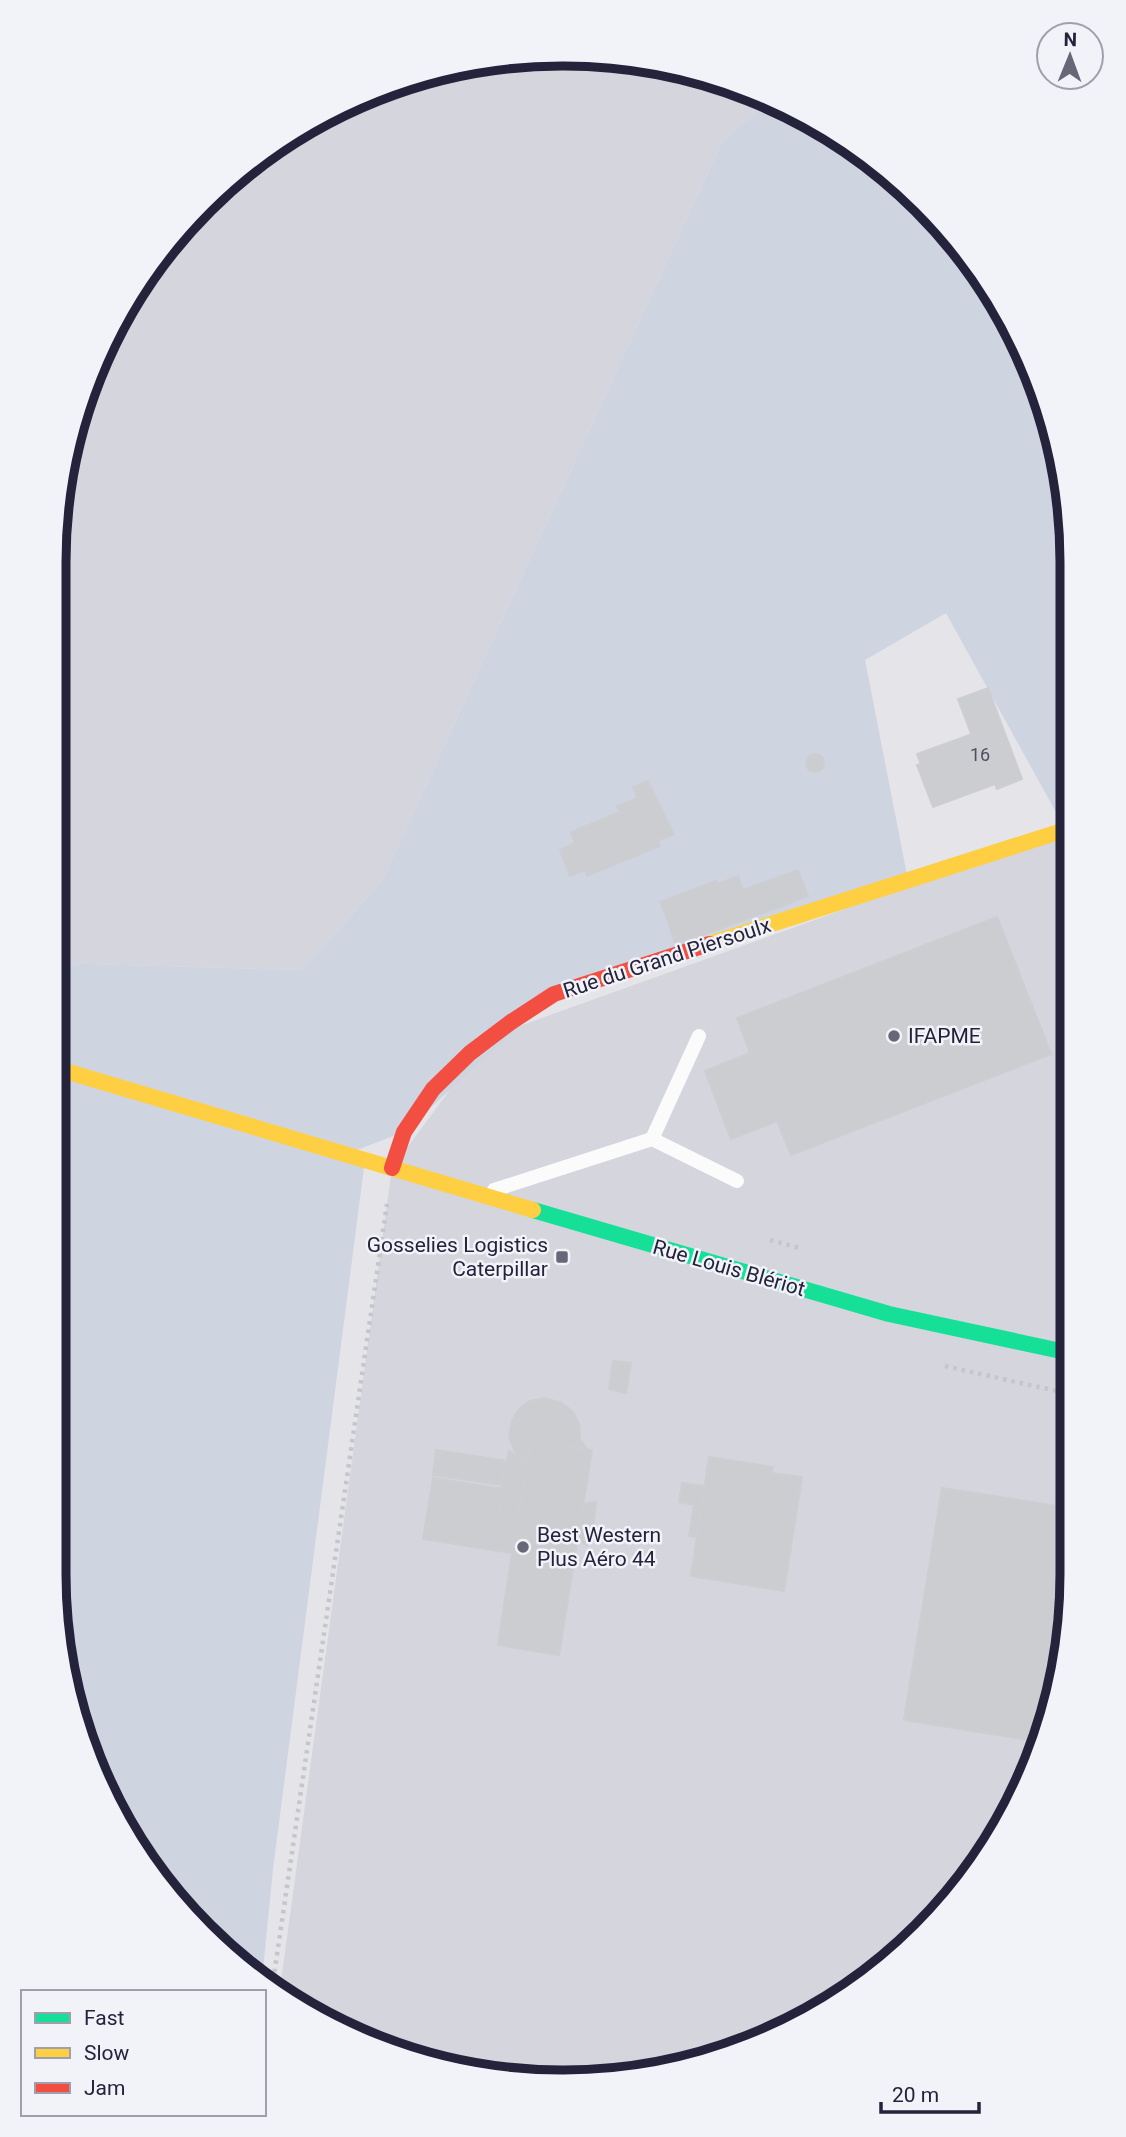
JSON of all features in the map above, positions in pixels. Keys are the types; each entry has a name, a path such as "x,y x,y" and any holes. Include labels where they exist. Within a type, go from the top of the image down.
{"street":[{"name":"Rue du Grand Piersoulx","path":"392,1168 404,1132 430,1093 489,1037 554,994 1060,832"},
{"path":"66,1071 392,1168"},
{"name":"Rue Louis Blériot","path":"392,1168 889,1314 1060,1351"}],"lane":[{"path":"652,1139 699,1036"},
{"path":"480,1194 652,1139 737,1181"}],"path":[{"path":"274,1977 392,1168"}],"shaded area":[{"path":"563,66 660,76 692,83 762,108 722,142 382,881 302,970 66,963 68,531 83,434 104,373 118,343 150,287 169,261 212,212 236,190 287,150 315,133 373,104 403,93 466,76"},
{"path":"762,108 839,150 890,190 936,236 976,287 1008,343 1022,373 1043,434 1055,498 1060,563 1060,813 1057,814 946,613 865,660 908,880 554,994 404,1132 346,1154 365,1160 273,1869 263,1969 212,1925 150,1850 104,1764 83,1703 76,1671 66,1574 66,963 302,970 382,881 722,142"},
{"path":"1060,832 1060,1574 1050,1671 1033,1734 1008,1794 976,1850 914,1925 865,1968 811,2004 753,2033 692,2054 628,2066 531,2069 434,2054 373,2033 343,2019 281,1983 392,1168 489,1037"}],"building":[{"path":"988,688 1022,779 997,789 995,784 933,807 917,765 975,744 958,699"},
{"path":"972,734 975,744 921,764 917,754"},
{"path":"815,754 821,757 824,763 821,769 815,772 809,769 806,763 809,757"},
{"path":"648,781 674,835 658,840 660,846 587,876 585,870 570,876 560,850 575,843 571,832 620,812 617,806 637,798 633,787"},
{"path":"798,870 808,896 790,903 781,876"},
{"path":"738,876 743,890 667,918 660,902 716,881 717,884"},
{"path":"781,876 790,903 676,945 667,918"},
{"name":"IFAPME","path":"997,917 1051,1054 791,1155 777,1121 731,1139 705,1071 750,1053 737,1018"},
{"path":"613,1361 631,1363 626,1393 609,1389"},
{"path":"544,1398 562,1403 573,1412 579,1424 580,1439 588,1450 531,1440 527,1464 516,1454 509,1437 512,1421 519,1409 530,1401"},
{"name":"Best Western Plus Aéro 44","path":"531,1440 592,1450 559,1655 498,1645 512,1553 423,1539 433,1478 503,1489 499,1512 518,1515"},
{"path":"436,1450 507,1461 501,1485 433,1475"},
{"path":"509,1451 527,1464 518,1515 499,1512 503,1489 501,1485"},
{"path":"709,1457 773,1467 771,1473 802,1477 784,1591 691,1576"},
{"path":"682,1483 705,1486 697,1537 689,1536 694,1505 679,1502"},
{"path":"942,1488 1060,1506 1060,1574 1055,1639 1043,1703 1031,1740 904,1720"},
{"path":"596,1502 593,1528 587,1545 577,1540 583,1504"}],"traffic: fast":[{"path":"533,1210 889,1314 1060,1351"}],"traffic: slow":[{"path":"709,944 1060,832"},
{"path":"66,1071 533,1210"}],"traffic: jam":[{"path":"392,1168 404,1132 433,1089 470,1053 511,1022 554,994 709,944"}],"place":[{"name":"IFAPME","path":"894,1036"},
{"name":"Gosselies Logistics Caterpillar","path":"562,1257"},
{"name":"Best Western Plus Aéro 44","path":"523,1547"}]}
